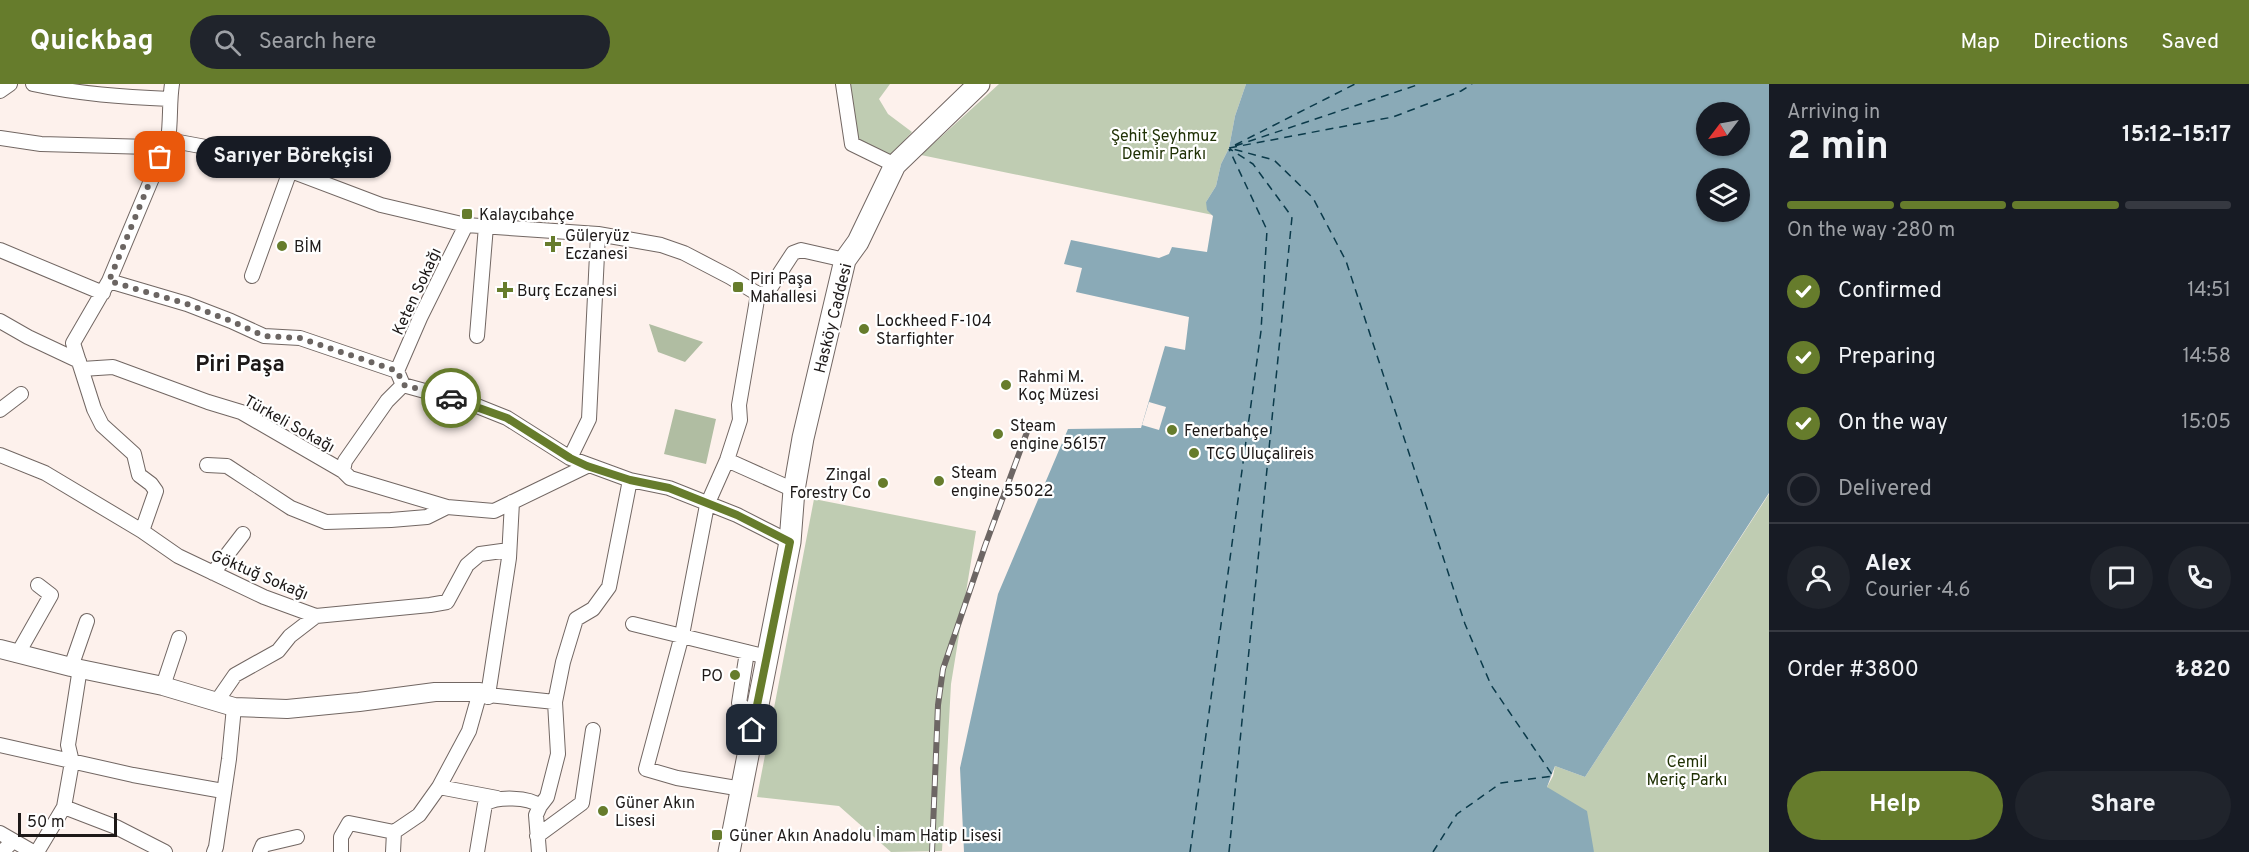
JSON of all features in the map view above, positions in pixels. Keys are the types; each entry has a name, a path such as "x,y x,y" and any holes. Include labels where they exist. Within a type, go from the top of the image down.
{"main road":[{"name":"Hasköy Caddesi","path":"729,852 754,717 757,655 790,542 794,490 803,438 845,260 858,242 896,165 973,86"}],"street":[{"path":"0,91 10,84"},
{"path":"33,84 73,93 170,99"},
{"path":"142,531 156,491 139,475 134,454 102,425 94,409 73,343 106,287 168,140 172,84"},
{"path":"843,84 852,144 896,165"},
{"path":"0,138 41,144 150,147 168,140 249,155 381,205 466,225 598,234 661,245 684,253 758,294 767,293 793,253 801,250 845,260"},
{"path":"252,276 290,171"},
{"name":"Keten Sokağı","path":"397,371 420,318 466,225"},
{"path":"477,336 486,226"},
{"path":"570,458 589,419 598,234"},
{"path":"0,250 106,287 187,304 264,336 300,338 397,371 404,385 472,404 507,418 570,458 587,466 630,480 669,488 737,515 790,542"},
{"path":"742,789 676,778 645,769 682,635 707,505 727,460 740,420 739,405 758,294"},
{"path":"0,321 81,365"},
{"name":"Türkeli Sokağı","path":"81,365 112,367 241,412 343,471 351,478 447,507"},
{"path":"343,471 345,461 387,401 404,385"},
{"path":"0,410 21,394"},
{"name":"Göktuğ Sokağı","path":"0,455 45,473 142,531 178,556 264,597 316,616 447,602 467,565 482,552 509,550"},
{"path":"727,460 794,490"},
{"path":"207,465 227,466 291,508 326,522 426,517 447,507 494,511 587,466"},
{"path":"539,852 536,815 547,797 558,754 555,702 563,662 576,619 593,609 609,587 630,480"},
{"path":"341,852 341,837 349,823 394,832 419,815 439,787 470,730 484,694 510,558 512,502"},
{"path":"213,573 243,534"},
{"path":"38,585 51,595 6,651 163,686 226,704 287,709 435,692 484,694 555,702"},
{"path":"217,850 229,759 226,704 235,675 278,651 290,636 316,616"},
{"path":"0,833 35,852 64,807 72,762 68,745 76,667 87,621"},
{"path":"633,624 757,655"},
{"path":"163,686 178,638"},
{"path":"537,836 582,803 594,730"},
{"path":"0,745 72,762 223,791"},
{"path":"439,787 497,798 535,801 540,806"},
{"path":"477,852 485,804 497,798"},
{"path":"64,807 116,827 165,852"},
{"path":"393,852 394,832"},
{"path":"260,852 263,845 297,837"},
{"path":"2,852 13,841"}],"green space":[{"path":"848,84 890,84 879,99 888,114 912,132 891,155 858,142"},
{"name":"Şehit Şeyhmuz Demir Parkı","path":"999,84 1246,84 1235,116 1229,148 1221,164 1216,186 1206,202 1213,215 921,155"},
{"path":"649,324 703,342 685,362 658,352"},
{"path":"675,409 716,419 706,464 664,454"},
{"name":"Cemil Meriç Parkı","path":"1769,494 1769,852 1594,852 1547,787 1555,766 1585,777"},
{"path":"814,499 976,531 951,684 942,851 891,852 839,806 757,797"}],"water":[{"path":"1246,84 1769,84 1769,493 1585,777 1555,766 1547,787 1587,811 1594,852 964,852 960,768 998,594 1068,429 1141,428 1165,346 1185,350 1189,317 1076,292 1082,268 1064,264 1071,240 1159,258 1169,254 1172,247 1207,252 1213,216 1207,210 1206,202 1216,186 1221,164 1229,148 1235,116"}],"pier":[{"path":"1149,402 1166,407 1159,430 1142,425"}],"ferry route":[{"path":"1235,145 1355,84"},
{"path":"1235,146 1420,84"},
{"path":"1433,852 1457,814 1501,783 1553,776 1491,685 1465,624 1346,261 1313,198 1274,160 1229,148 1393,117 1461,91 1472,84"},
{"path":"1190,852 1261,331 1267,230 1229,149"},
{"path":"1229,852 1292,217 1253,164 1230,149"}],"railway":[{"path":"932,852 938,705 943,669 1027,432"}],"way so far":[{"path":"160,157 109,281 187,304 264,336 300,338 397,371 404,385 451,398"}],"place":[{"name":"Sarıyer Börekçisi","path":"160,157"},
{"name":"Kalaycıbahçe","path":"467,214"},
{"name":"Güleryüz Eczanesi","path":"553,244"},
{"name":"BİM","path":"282,246"},
{"name":"Piri Paşa Mahallesi","path":"738,287"},
{"name":"Burç Eczanesi","path":"505,290"},
{"name":"Lockheed F-104 Starfighter","path":"864,329"},
{"name":"Rahmi M. Koç Müzesi","path":"1006,385"},
{"name":"Fenerbahçe","path":"1172,430"},
{"name":"Steam engine 56157","path":"998,434"},
{"name":"TCG Uluçalireis","path":"1194,453"},
{"name":"Steam engine 55022","path":"939,481"},
{"name":"Zingal Forestry Co","path":"883,483"},
{"name":"PO","path":"735,675"},
{"name":"Güner Akın Lisesi","path":"603,811"},
{"name":"Güner Akın Anadolu İmam Hatip Lisesi","path":"717,835"}],"district":[{"name":"Piri Paşa","path":"240,363"}],"route":[{"path":"451,398 507,418 570,458 587,466 630,480 669,488 737,515 790,542 752,730"}]}
